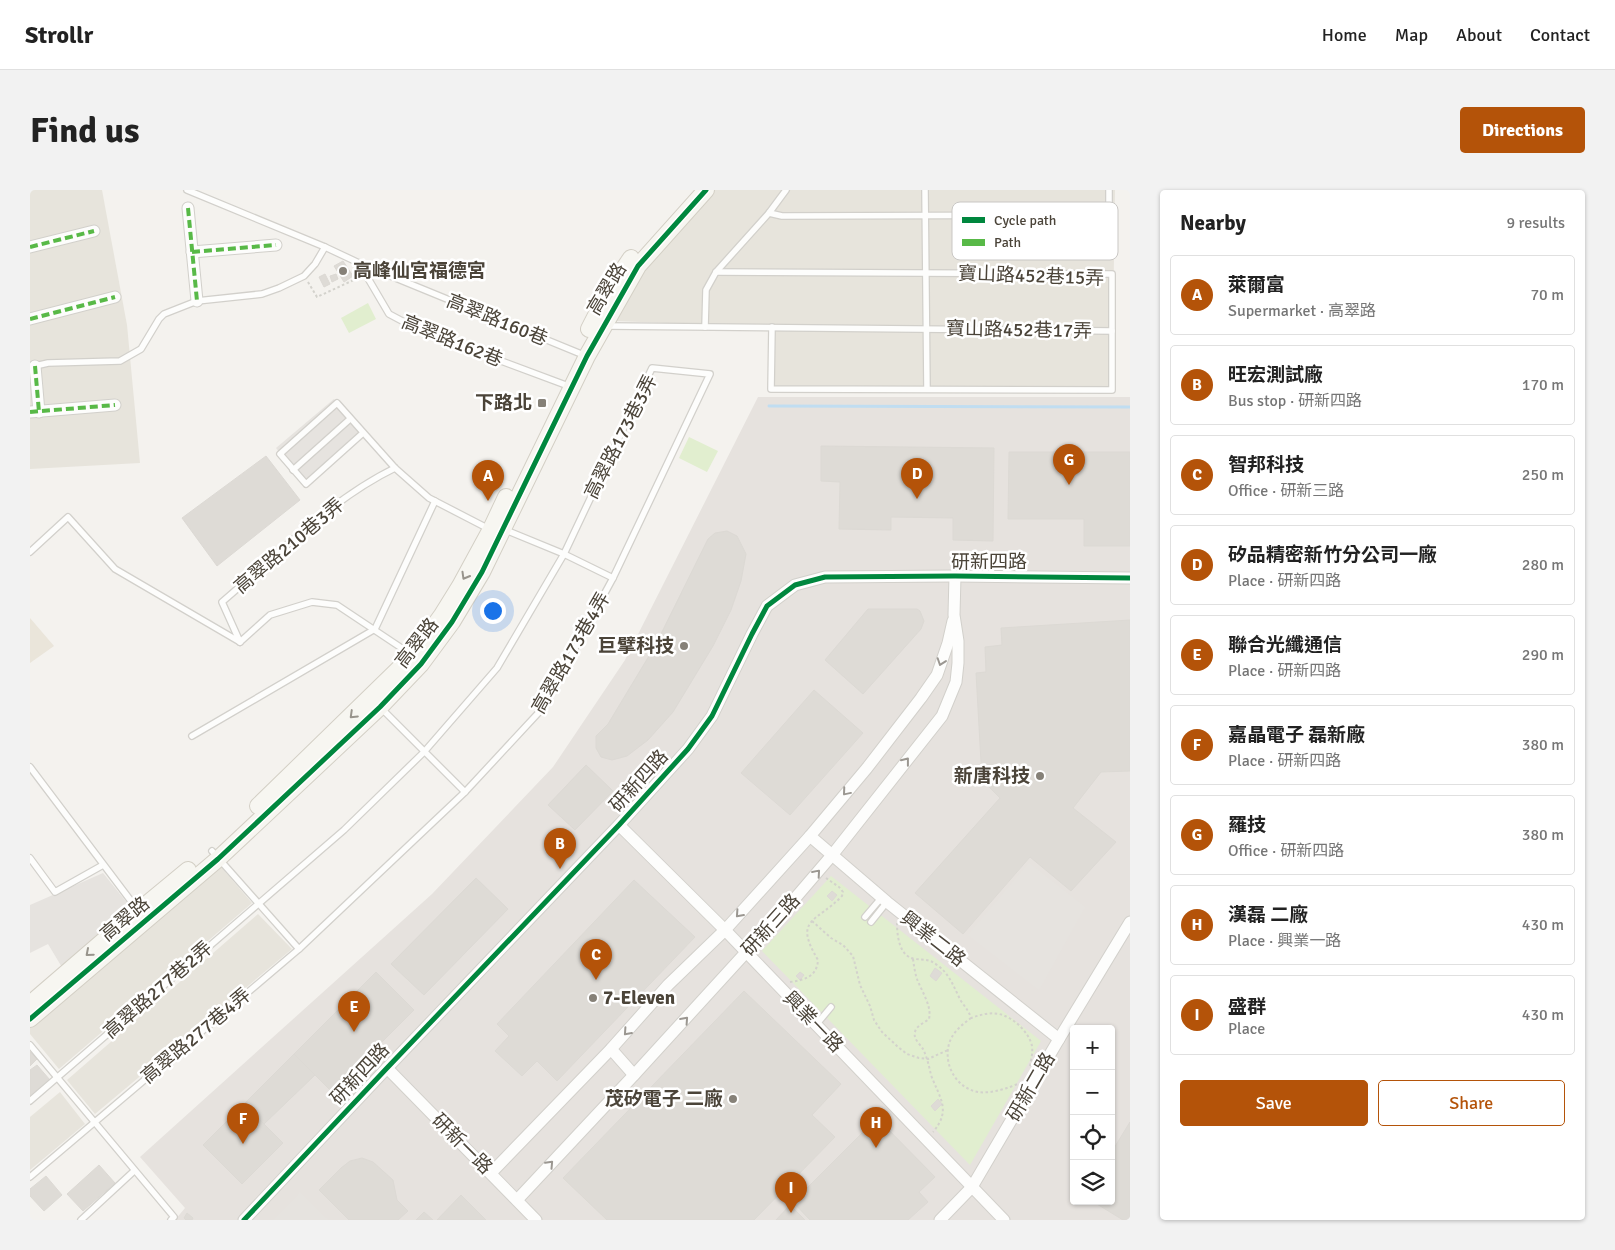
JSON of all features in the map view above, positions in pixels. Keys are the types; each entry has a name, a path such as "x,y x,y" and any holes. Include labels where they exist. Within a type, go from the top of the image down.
{"street":[{"name":"高翠路","path":"30,1004 142,916 215,855 376,702 417,660 442,615 498,529 596,326 608,292 646,240 693,190"},
{"name":"高翠路","path":"596,326 638,266 706,190"},
{"path":"188,208 197,301"},
{"path":"30,247 94,231"},
{"path":"192,252 276,245"},
{"path":"30,319 115,297"},
{"path":"33,367 34,412 115,405"},
{"name":"研新三路","path":"517,1200 634,1075 833,854 942,716 956,682 957,672 958,641 954,614 955,576"},
{"name":"研新四路","path":"244,1220 619,825 688,749 712,716 767,606 795,585 825,577 1130,578"},
{"name":"研新三路","path":"491,1173 611,1049 668,985 725,930 810,836 867,768 937,675 948,643 954,614"},
{"name":"興業一路","path":"619,825 725,930 1004,1220"},
{"name":"興業二路","path":"810,836 884,900 1059,1038"},
{"name":"高翠路","path":"30,1019 142,916"},
{"name":"研新二路","path":"940,1220 972,1187 1059,1038 1130,922"},
{"path":"611,1049 634,1075"},
{"name":"研新一路","path":"387,1068 536,1220"}],"lane":[{"name":"高翠路160巷","path":"187,190 582,354"},
{"path":"705,327 706,290 716,272 769,213 786,190"},
{"path":"772,327 771,389 927,390 925,190"},
{"path":"769,213 782,216 952,215"},
{"path":"33,367 48,363 120,361 141,349 164,314 197,301 262,294 279,288 304,276 315,264 325,246"},
{"name":"高翠路162巷","path":"359,263 389,314 422,331 566,386"},
{"path":"716,272 927,273"},
{"name":"寶山路452巷15弄","path":"927,273 1112,274 1112,331"},
{"name":"寶山路452巷17弄","path":"596,326 1112,331 1112,390 927,390"},
{"name":"高翠路173巷3弄","path":"564,554 652,368 710,374"},
{"name":"高翠路173巷4弄","path":"299,949 465,792 542,708 613,578 710,374"},
{"path":"363,433 306,484 280,454 337,403 350,420 363,433 395,468 429,498 498,529 564,554 613,578"},
{"path":"293,470 350,420"},
{"name":"高翠路210巷3弄","path":"240,642 222,602 336,504 395,468"},
{"path":"192,736 375,630 435,501"},
{"path":"30,552 68,517 115,569 240,642 270,615 312,602 338,605 417,660"},
{"name":"高翠路277巷2弄","path":"30,1101 344,830 424,752 497,668 564,554"},
{"path":"376,702 465,792"},
{"path":"30,767 142,916"},
{"path":"215,855 299,949"},
{"path":"30,858 55,892 102,865"},
{"path":"865,917 884,900"},
{"path":"871,922 884,900"},
{"name":"高翠路277巷4弄","path":"30,1177 299,949"},
{"path":"816,1025 831,1007"},
{"path":"30,1045 172,1218"},
{"path":"81,1220 134,1171"}],"path":[{"path":"304,276 317,297 366,274"},
{"path":"787,984 808,978 812,975 818,964 806,930 812,921 842,896 843,892 826,878"},
{"path":"812,921 831,938 844,945 853,956 860,985 874,1020 882,1032 907,1054 926,1059 948,1050"},
{"path":"897,923 897,934 901,946 909,957 929,960 946,973 952,980 971,1018"},
{"path":"913,959 916,977 930,1014 929,1020 914,1032 942,1098 943,1106 938,1126 933,1132"},
{"path":"1020,1083 992,1092 969,1090 955,1078 949,1065 948,1050 950,1040 956,1031 971,1018 982,1014 999,1014 1016,1023 1024,1031 1032,1045 1031,1059 1027,1072"}],"shaded area":[{"path":"30,190 102,190 127,325 140,463 30,469"},
{"path":"711,190 1115,190 1115,202 952,202 952,260 1114,260 1112,390 771,389 771,327 615,321 643,268"},
{"path":"758,397 1130,397 1130,1220 175,1220 185,1208 140,1157 432,894 553,767 625,660"},
{"path":"334,399 363,433 306,484 276,448"},
{"path":"30,618 54,646 30,663"},
{"path":"1029,863 1085,907 1039,990 968,935"},
{"path":"221,867 252,903 59,1069 30,1034 30,1028"},
{"path":"103,873 132,909 63,969 48,944 30,953 30,905"},
{"path":"258,914 292,949 95,1114 67,1080"},
{"path":"60,1092 85,1124 30,1170 30,1117"},
{"path":"300,1192 329,1220 273,1220"}],"green space":[{"path":"368,303 376,319 349,333 341,318"},
{"path":"689,437 718,451 707,472 679,458"},
{"path":"831,876 1041,1041 970,1165 762,951"}],"building":[{"name":"高峰仙宮福德宮","path":"343,261 353,276 344,282 334,266"},
{"path":"325,274 330,284 324,287 319,277"},
{"path":"336,274 338,279 332,282 330,276"},
{"path":"821,446 994,448 993,541 953,540 953,518 891,517 891,530 839,529 840,482 821,481"},
{"path":"1009,452 1130,452 1130,546 1084,546 1084,519 1008,519"},
{"path":"266,456 300,500 217,566 182,518"},
{"name":"巨擘科技","path":"727,531 737,536 746,554 741,581 731,610 713,646 673,712 648,740 627,756 612,760 601,757 596,748 596,736 608,724 655,646 708,539 715,533"},
{"path":"868,609 917,609 920,611 924,621 921,629 863,694 825,660"},
{"name":"新唐科技","path":"1130,620 1130,771 1101,772 1073,808 1116,842 1071,891 1030,857 963,934 915,893 1000,798 982,780 976,673 986,672 985,647 1002,645 1001,628"},
{"path":"814,690 863,733 790,815 741,773"},
{"path":"586,765 613,791 575,830 548,805"},
{"path":"476,878 508,909 424,995 391,964"},
{"path":"634,880 695,937 557,1081 537,1061 522,1076 495,1051 509,1036 497,1024"},
{"path":"832,891 837,895 832,901 827,896"},
{"path":"935,968 942,973 936,981 930,976"},
{"path":"376,972 414,1010 332,1092 294,1054"},
{"path":"800,972 804,975 800,980 796,976"},
{"name":"茂矽電子 二廠","path":"744,991 841,1084 812,1115 835,1137 754,1220 607,1220 563,1178"},
{"path":"30,1052 37,1059 30,1066"},
{"path":"294,1054 315,1075 264,1124 244,1104"},
{"path":"37,1065 50,1080 30,1097 30,1070"},
{"path":"938,1099 942,1104 935,1111 931,1106"},
{"path":"244,1104 283,1143 242,1184 203,1145"},
{"path":"877,1118 935,1177 919,1192 928,1202 908,1220 810,1220 793,1202"},
{"path":"1130,1122 1130,1220 1123,1220 1099,1205 1115,1205 1115,1146"},
{"path":"362,1158 373,1162 393,1180 397,1200 408,1211 398,1220 349,1220 319,1190 350,1161"},
{"path":"99,1165 115,1183 83,1211 67,1194"},
{"path":"46,1176 62,1195 44,1211 30,1196 30,1189"},
{"path":"461,1195 486,1220 437,1220"},
{"path":"790,1205 805,1220 776,1220"},
{"path":"424,1212 433,1220 416,1220"},
{"path":"187,1213 193,1218 192,1220 184,1218"}],"waterway":[{"path":"769,406 1130,407"}],"marked path":[{"path":"188,208 197,301"},
{"path":"30,247 94,231"},
{"path":"192,252 276,245"},
{"path":"30,319 115,297"},
{"path":"35,366 39,412"},
{"path":"30,412 115,405"}],"cycle path":[{"path":"30,1019 218,859 380,707 421,664 452,622 482,572 587,356 638,266 706,190"},
{"path":"244,1220 619,825 688,749 712,716 767,606 795,585 825,577 1130,578"}],"place":[{"name":"高峰仙宮福德宮","path":"343,271"},
{"name":"下路北","path":"542,403"},
{"name":"羅技","path":"1069,485"},
{"name":"矽品精密新竹分公司一廠","path":"917,499"},
{"name":"萊爾富","path":"488,501"},
{"name":"巨擘科技","path":"684,646"},
{"name":"新唐科技","path":"1040,776"},
{"name":"旺宏測試廠","path":"560,869"},
{"name":"智邦科技","path":"596,980"},
{"name":"7-Eleven","path":"593,998"},
{"name":"聯合光纖通信","path":"354,1032"},
{"name":"茂矽電子 二廠","path":"733,1099"},
{"name":"嘉晶電子 磊新廠","path":"243,1144"},
{"name":"漢磊 二廠","path":"876,1148"},
{"name":"盛群","path":"791,1213"}]}
